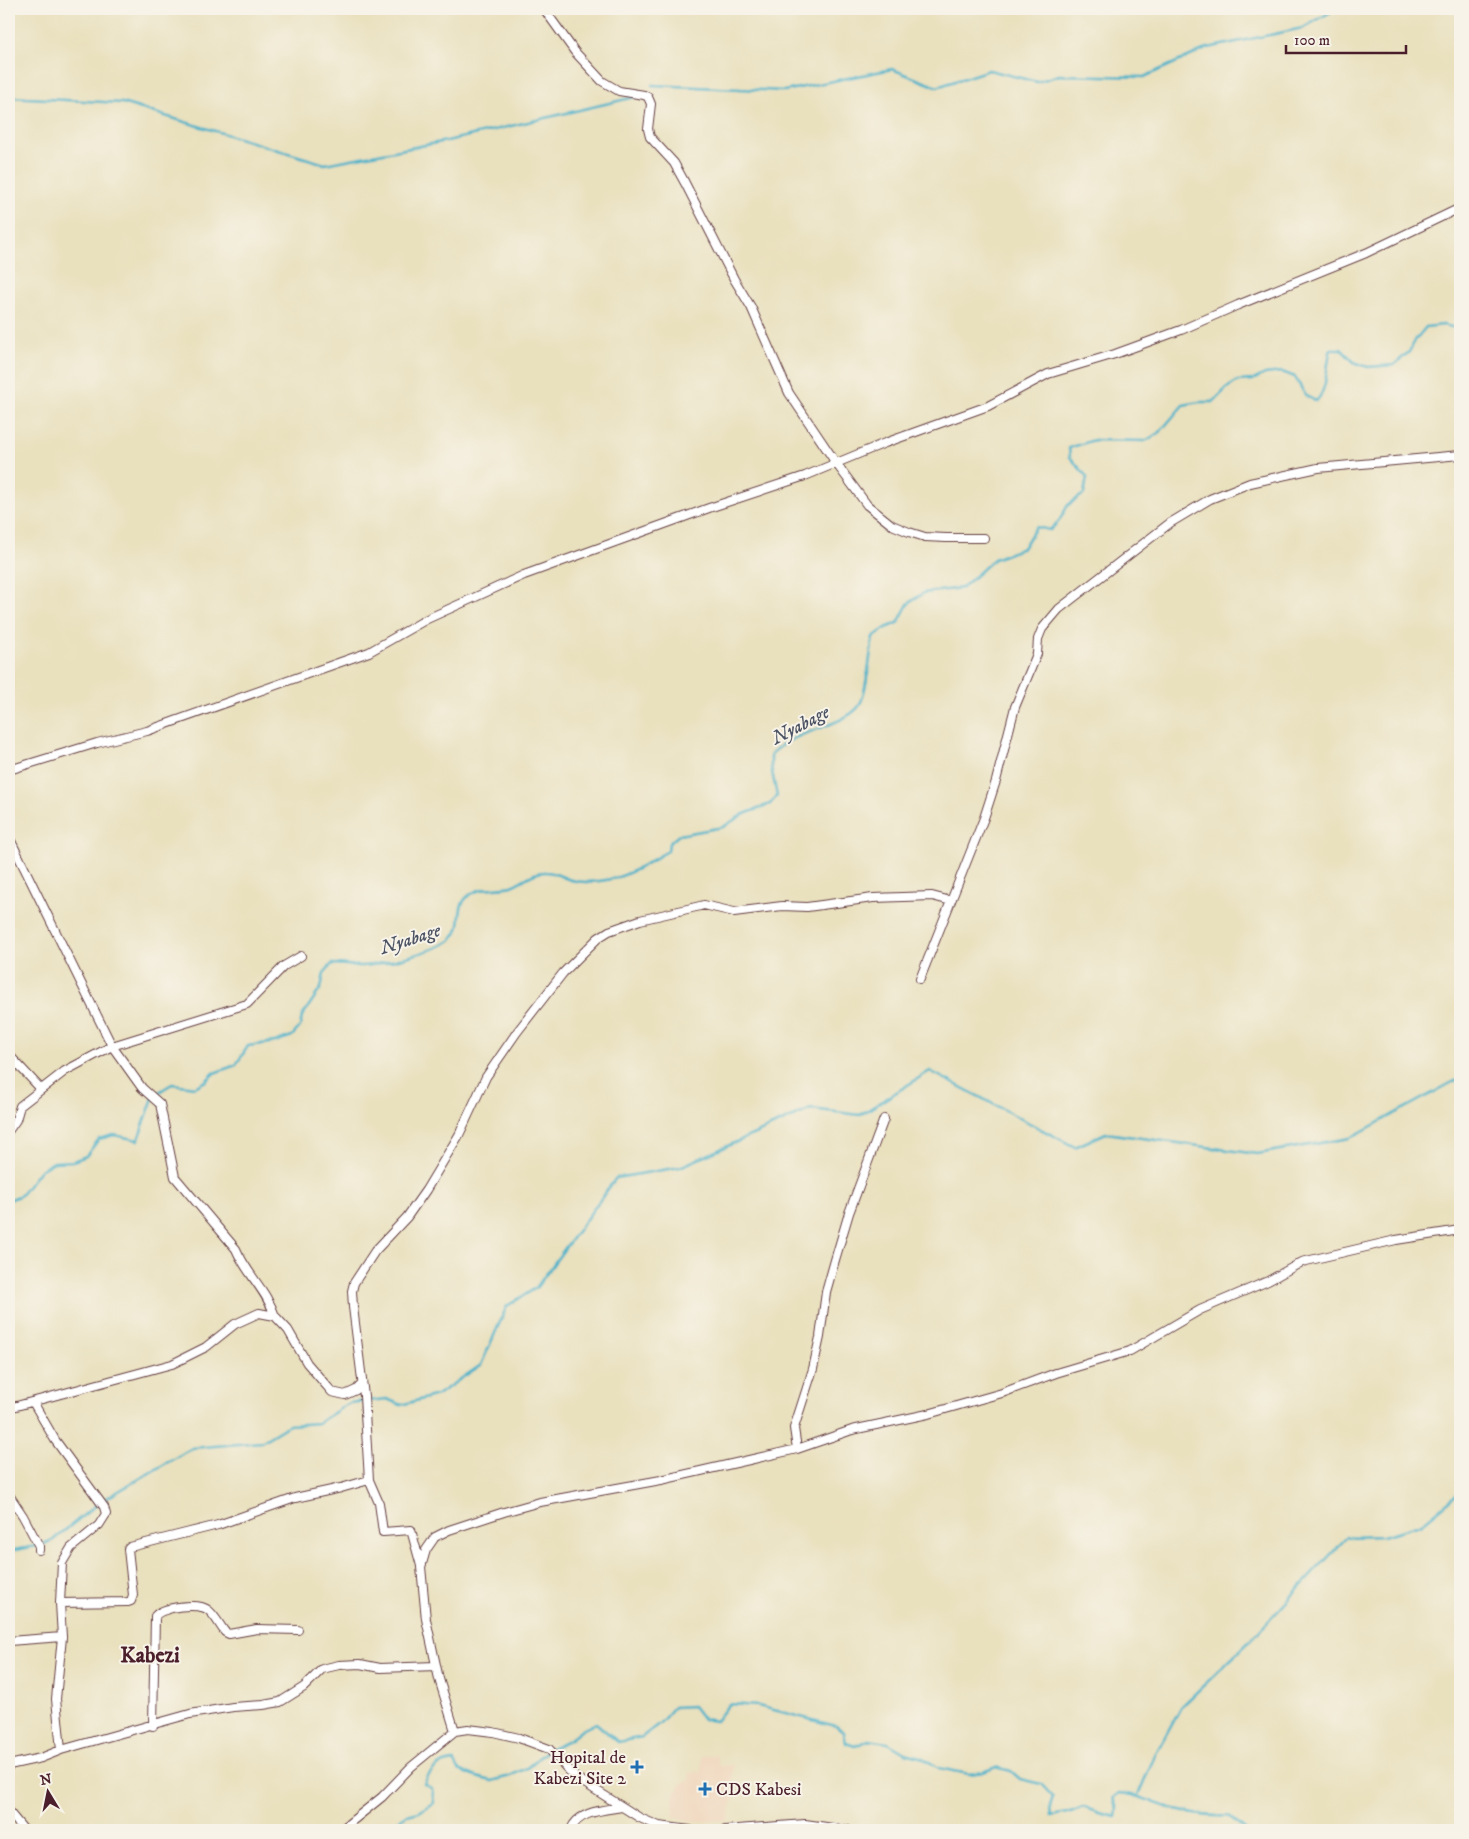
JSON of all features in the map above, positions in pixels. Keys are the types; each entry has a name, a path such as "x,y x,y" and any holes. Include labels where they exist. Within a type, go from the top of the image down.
{"street":[{"path":"544,9 575,52 602,81 619,91 648,97 651,104 648,129 650,137 674,163 685,183 750,307 789,393 867,505 892,525 909,532 925,536 984,538"},
{"path":"9,770 97,743 147,731 369,652 427,619 524,575 836,463 929,426 988,406 1048,374 1115,354 1181,330 1366,253 1460,208"},
{"path":"920,979 930,958 984,818 1002,760 1015,707 1037,654 1038,639 1042,630 1059,609 1170,523 1210,499 1250,483 1318,468 1460,455"},
{"path":"9,837 112,1046 142,1088 160,1104 175,1177 236,1250 271,1304 275,1316 288,1330 307,1363 332,1392 345,1395 356,1390 362,1384"},
{"path":"455,1731 436,1666 426,1619 421,1567 411,1530 383,1532 379,1503 369,1480 362,1384 353,1307 352,1292 354,1283 375,1251 407,1217 426,1190 459,1135 486,1077 517,1032 563,973 598,938 609,931 640,920 704,905 734,912 782,906 807,907 872,898 932,896 951,901"},
{"path":"9,1130 16,1120 20,1106 65,1071 112,1046 247,1004 284,966 301,956"},
{"path":"9,1055 41,1089"},
{"path":"796,1449 794,1428 817,1353 826,1292 848,1213 884,1119"},
{"path":"421,1567 426,1550 435,1537 449,1530 504,1512 540,1502 670,1478 796,1449 852,1430 928,1414 1002,1394 1056,1373 1130,1352 1200,1310 1268,1281 1293,1266 1314,1258 1396,1240 1460,1230"},
{"path":"9,1408 172,1364 206,1346 236,1324 259,1313 275,1316"},
{"path":"33,1402 54,1440 104,1507 106,1514 99,1525 71,1548 62,1563 60,1603 62,1638 56,1699 61,1750"},
{"path":"60,1603 130,1602 132,1596 128,1549 130,1547 218,1525 295,1498 369,1480"},
{"path":"9,1495 23,1516 39,1546 39,1550"},
{"path":"153,1726 155,1616 158,1612 195,1606 203,1607 209,1610 225,1632 229,1634 257,1629 298,1630"},
{"path":"9,1642 62,1638"},
{"path":"9,1765 41,1758 61,1750 153,1726 190,1714 233,1706 263,1705 280,1702 304,1687 322,1669 339,1665 360,1664 380,1668 436,1666"},
{"path":"341,1830 382,1797 411,1767 455,1731 468,1729 519,1738 549,1749 575,1778 640,1818 659,1826 690,1830"},
{"path":"571,1830 573,1824 590,1812 622,1807"},
{"path":"9,1812 24,1830"},
{"path":"725,1830 805,1824 848,1830"}],"shaded area":[{"name":"CDS Kabesi","path":"717,1755 719,1766 734,1765 732,1778 734,1797 727,1820 695,1822 674,1817 673,1797 683,1782 690,1781 689,1773 702,1772 702,1756"}],"waterway":[{"path":"652,85 784,91 892,69 937,87 989,70 1037,82 1059,75 1144,77 1208,48 1303,28 1336,9"},
{"path":"9,97 122,103 325,164 447,141 635,97"},
{"name":"Nyabage","path":"9,1200 21,1195 40,1170 54,1162 73,1161 86,1156 99,1139 114,1135 138,1140 153,1098 172,1084 195,1087 206,1081 214,1073 236,1065 248,1046 275,1042 292,1036 300,1027 302,1016 321,988 324,973 332,964 370,965 410,956 437,947 453,938 459,926 461,907 464,901 477,891 511,886 542,872 553,873 580,882 622,876 668,851 669,843 679,835 723,827 742,815 770,804 777,796 771,767 771,754 783,744 793,739 848,716 859,706 866,683 873,637 886,628 898,623 908,604 923,593 962,588 994,559 1023,548 1036,527 1050,530 1059,521 1068,505 1084,494 1087,477 1070,457 1069,448 1094,440 1145,441 1159,433 1183,405 1213,402 1227,388 1238,381 1253,380 1265,374 1282,372 1295,377 1306,396 1316,401 1323,391 1331,349 1341,349 1354,362 1368,367 1394,365 1409,352 1416,339 1426,327 1443,325 1460,329"},
{"path":"41,1545 53,1540 100,1502 192,1448 261,1442 289,1425 318,1423 349,1403 387,1399 401,1405 437,1395 481,1365 507,1306 536,1288 616,1178 680,1167 811,1109 860,1115 930,1071 1075,1147 1106,1133 1257,1154 1350,1138 1460,1078"},
{"path":"1138,1795 1156,1753 1181,1707 1249,1642 1347,1537 1383,1536 1420,1525 1460,1492"},
{"path":"9,1551 36,1546"},
{"path":"385,1830 407,1815 419,1812 434,1803 432,1789 424,1784 429,1774 444,1763 454,1761 459,1770 492,1781 510,1776 527,1768 549,1749 569,1740 582,1730 596,1723 618,1742 642,1737 660,1723 674,1707 693,1706 703,1719 716,1721 729,1704 758,1706 836,1726 844,1732 846,1743 855,1746 869,1740 888,1743 905,1753 921,1757 939,1768 969,1774 983,1772 996,1767 1011,1771 1020,1779 1041,1784 1053,1797 1050,1806 1051,1816 1068,1813 1083,1807 1116,1817 1117,1809 1113,1798 1119,1793 1190,1813 1229,1816 1246,1830"}],"place":[{"name":"Hopital de Kabezi Site 2","path":"637,1767"},
{"name":"CDS Kabesi","path":"705,1789"}],"district":[{"name":"Kabezi","path":"150,1654"}]}
